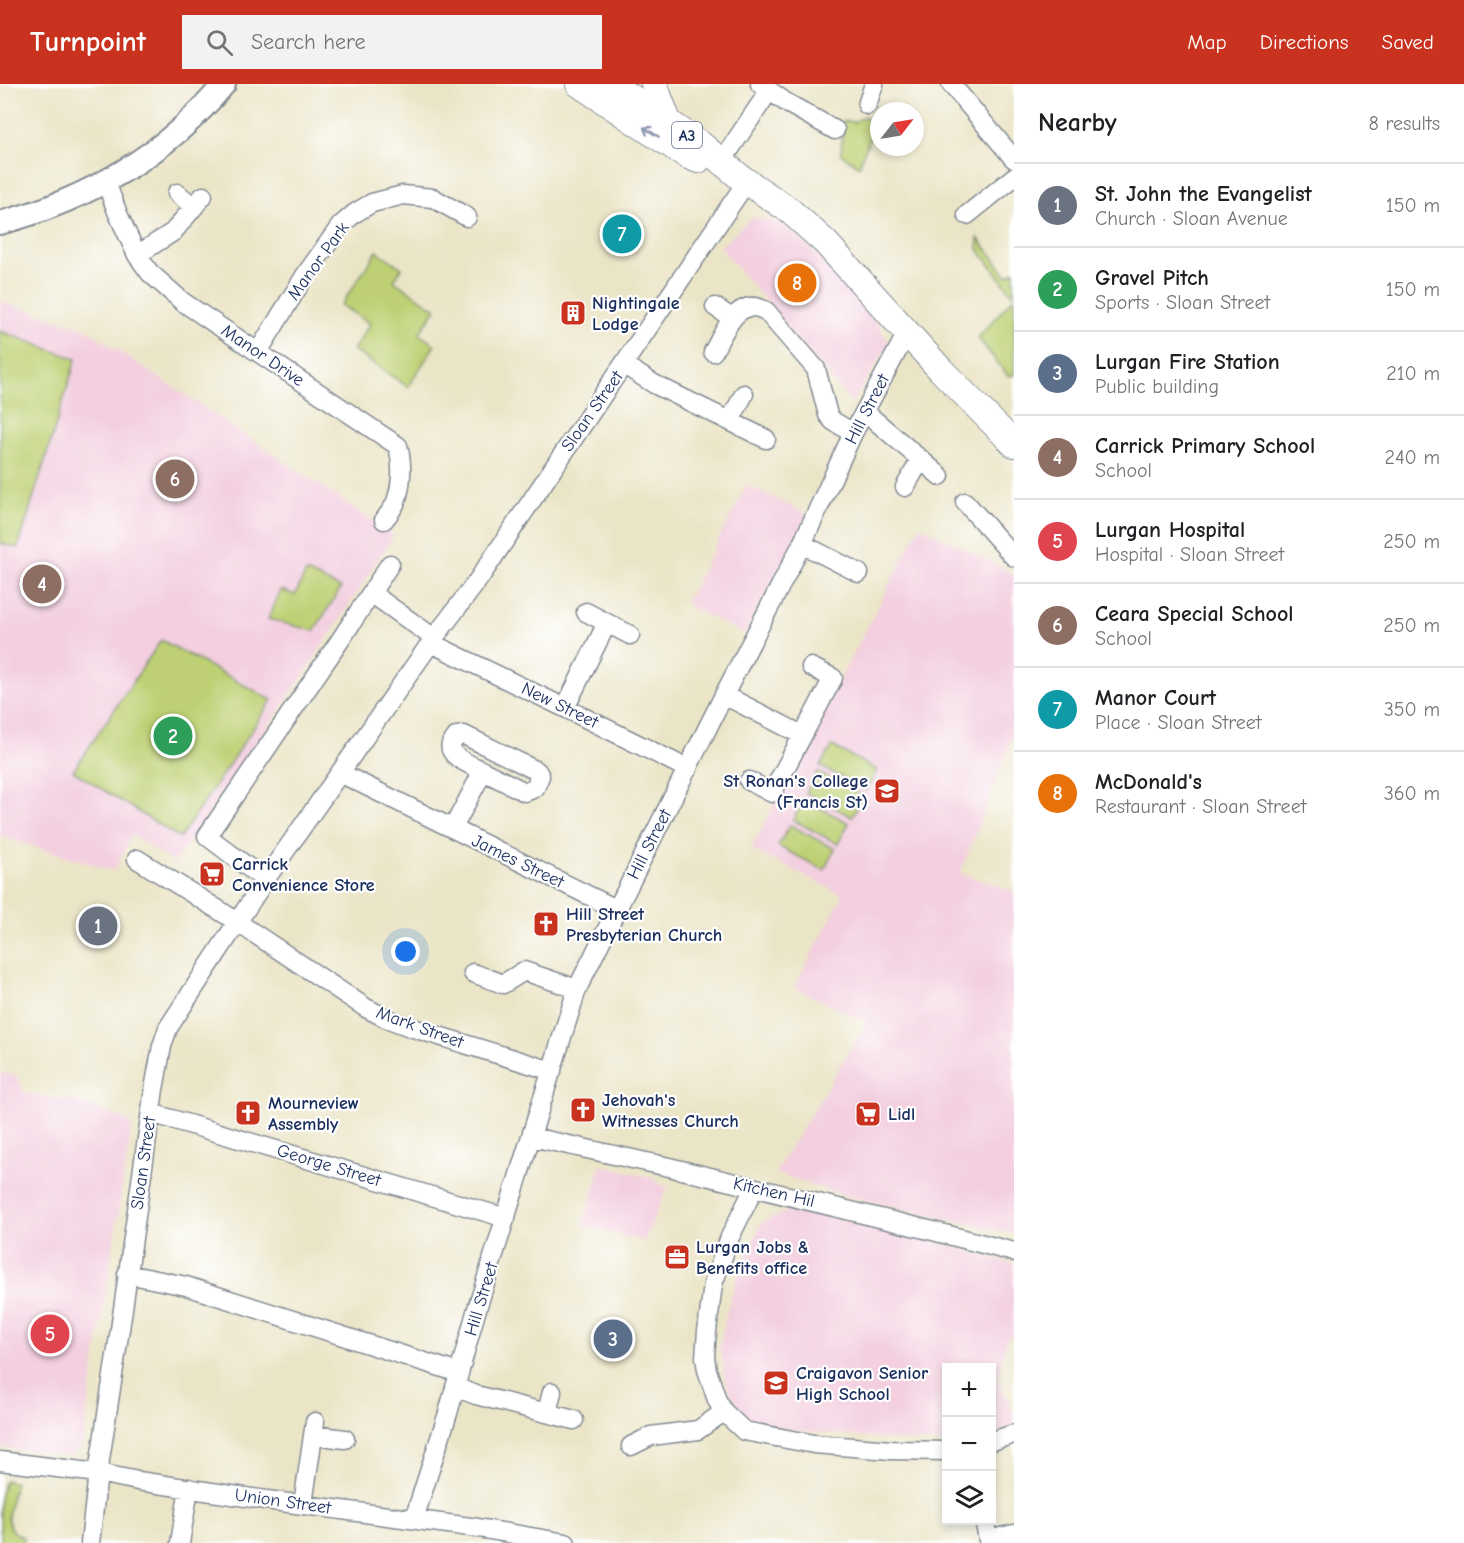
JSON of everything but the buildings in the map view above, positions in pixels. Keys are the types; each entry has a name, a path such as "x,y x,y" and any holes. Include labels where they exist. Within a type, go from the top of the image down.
{"highway":[{"name":"A3","path":"579,84 629,98 688,156 736,173"},
{"name":"A3","path":"608,84 668,121 789,210 825,242 906,333 1014,444"},
{"path":"654,84 668,121"}],"main road":[{"path":"0,223 57,205 106,182 144,158 181,130 224,84"}],"street":[{"path":"867,105 874,84"},
{"path":"951,84 1014,159"},
{"path":"765,88 832,124"},
{"name":"Sloan Street","path":"90,1543 98,1473 151,1113 162,1046 168,1028 265,880 432,640 476,583 624,365 736,173 765,88"},
{"path":"968,215 1014,177"},
{"name":"Manor Drive","path":"106,182 137,255 150,273 183,302 398,446 402,459 402,474 395,503 384,520"},
{"path":"137,255 173,231 199,202 177,193"},
{"name":"Manor Park","path":"258,351 306,274 341,225 355,213 372,203 404,195 433,198 467,217"},
{"path":"712,352 732,318 741,310 750,306 766,311 816,369 828,415 833,422 853,433"},
{"path":"715,307 732,318"},
{"name":"Hill Street","path":"414,1519 476,1312 578,989 616,909 802,544 853,433 906,333"},
{"path":"624,365 654,384 766,439"},
{"path":"730,421 744,394"},
{"path":"865,412 940,476"},
{"path":"905,487 921,459"},
{"path":"965,502 1014,557"},
{"path":"802,544 859,573"},
{"path":"265,880 207,836 390,564"},
{"path":"371,593 432,640"},
{"path":"586,612 630,635"},
{"path":"565,708 607,623"},
{"name":"New Street","path":"432,640 688,769"},
{"path":"749,781 772,793 833,678 811,667"},
{"path":"724,695 802,735"},
{"name":"James Street","path":"453,828 483,771"},
{"name":"James Street","path":"340,773 616,909"},
{"name":"Mark Street","path":"137,859 225,914 366,1008 410,1027 552,1071"},
{"path":"473,973 503,984 524,970 578,989"},
{"name":"George Street","path":"151,1113 507,1218"},
{"name":"Kitchen Hil","path":"532,1137 576,1145 1014,1252"},
{"path":"754,1188 730,1237 713,1284 705,1357 707,1370 723,1411 744,1431 814,1444 942,1451"},
{"path":"127,1274 186,1286 457,1380 476,1395 574,1420"},
{"path":"547,1412 552,1392"},
{"path":"631,1446 651,1436 698,1430 723,1411"},
{"path":"303,1504 314,1428 345,1439"},
{"path":"996,1441 1014,1434"},
{"name":"Union Street","path":"0,1461 98,1473 566,1543"},
{"path":"180,1543 189,1488"},
{"path":"985,1525 988,1542 1014,1534"}],"shaded area":[{"path":"752,217 786,225 823,260 866,308 890,343 852,403 720,247"},
{"path":"0,301 86,329 394,535 303,676 174,863 132,835 114,871 0,836"},
{"path":"747,485 809,515 744,634 685,604"},
{"name":"St Ronan's College (Francis St)","path":"920,526 1014,574 1014,733 960,873 1014,891 1014,1234 843,1195 775,1173 867,1022 794,988 843,895 751,849"},
{"path":"0,1073 16,1075 24,1093 85,1103 107,1114 125,1119 132,1125 82,1444 71,1456 0,1447"},
{"path":"601,1165 656,1179 657,1183 668,1187 644,1241 583,1225"},
{"path":"796,1208 929,1240 1014,1264 1014,1338 1007,1337 998,1380 1014,1414 1014,1425 996,1432 996,1363 942,1363 942,1443 794,1430 757,1422 742,1411 730,1393 724,1377 719,1349 737,1277 762,1222"}],"green space":[{"path":"864,116 870,123 870,137 859,166 841,154 843,121 855,122"},
{"path":"978,238 1007,276 1014,271 1014,296 978,249"},
{"path":"377,251 402,268 394,281 436,309 419,334 435,345 408,387 353,350 370,324 341,305"},
{"path":"1014,297 1014,375 1008,376 978,338"},
{"path":"0,331 76,359 18,548 0,543"},
{"path":"306,572 341,588 314,631 268,619 281,590 295,595"},
{"path":"161,640 272,700 180,838 73,771"},
{"path":"832,746 877,770 866,791 820,766"},
{"path":"817,772 863,796 852,817 806,793"},
{"path":"804,799 849,823 838,844 793,820"},
{"path":"790,825 835,849 824,870 778,846"},
{"path":"5,1480 15,1483 8,1514 9,1526 24,1538 24,1543 0,1543 0,1497"}],"place":[{"name":"Manor Court","path":"622,234"},
{"name":"McDonald's","path":"797,283"},
{"name":"Nightingale Lodge","path":"573,313"},
{"name":"Ceara Special School","path":"175,479"},
{"name":"Carrick Primary School","path":"42,584"},
{"name":"Gravel Pitch","path":"173,736"},
{"name":"St Ronan's College (Francis St)","path":"887,791"},
{"name":"Carrick Convenience Store","path":"212,874"},
{"name":"Hill Street Presbyterian Church","path":"546,924"},
{"name":"St. John the Evangelist","path":"98,926"},
{"name":"Jehovah's Witnesses Church","path":"583,1110"},
{"name":"Mourneview Assembly","path":"248,1113"},
{"name":"Lidl","path":"868,1114"},
{"name":"Lurgan Jobs & Benefits office","path":"677,1257"},
{"name":"Lurgan Hospital","path":"50,1334"},
{"name":"Lurgan Fire Station","path":"613,1339"},
{"name":"Craigavon Senior High School","path":"776,1383"}]}
